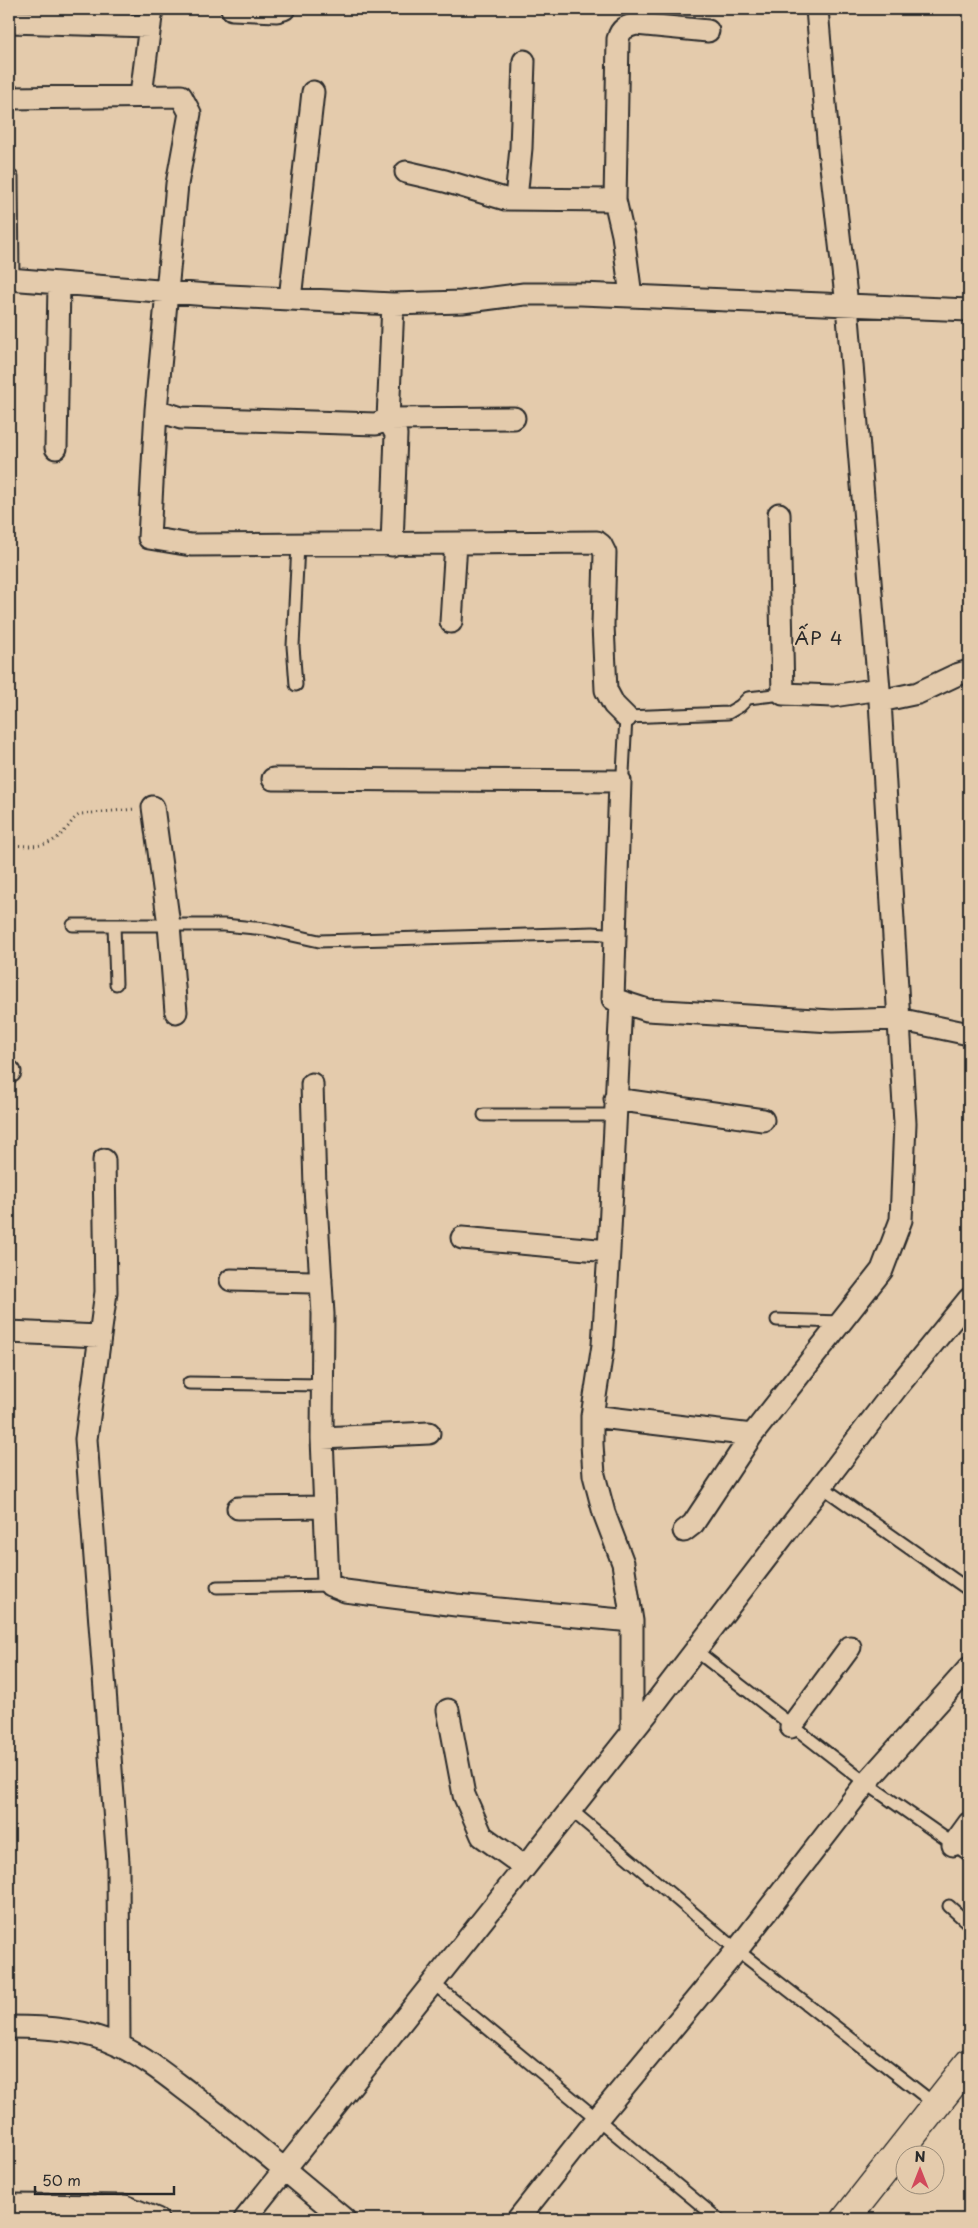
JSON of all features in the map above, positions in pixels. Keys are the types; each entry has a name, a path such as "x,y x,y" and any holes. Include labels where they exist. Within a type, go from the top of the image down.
{"main road":[{"path":"846,2219 969,2063"}],"street":[{"path":"232,9 277,11 284,9"},
{"path":"684,1530 692,1524 752,1435 882,1270 901,1220 906,1123 879,695 847,305 828,140 817,9"},
{"path":"9,22 151,17 141,95"},
{"path":"631,296 623,235 615,200 618,38 620,32 636,24 708,30"},
{"path":"516,199 521,148 524,61"},
{"path":"290,299 313,92"},
{"path":"9,98 181,96 190,113 178,184 169,292 156,410 149,538 191,545 597,542 605,553 603,625 606,690 614,705 626,717"},
{"path":"406,172 445,181 505,199 615,200"},
{"path":"11,280 169,292 392,304 462,302 524,294 631,296 969,310"},
{"path":"56,448 58,284"},
{"path":"392,304 388,419 396,434 392,545"},
{"path":"156,410 181,418 281,422 376,424 388,419 514,418"},
{"path":"779,514 783,694 833,696 918,693 956,675 969,672"},
{"path":"451,622 456,543"},
{"path":"273,779 620,781 613,1000 647,1010 832,1021 898,1019 969,1034"},
{"path":"153,807 169,925 176,1012"},
{"path":"621,1002 603,1345 592,1416 594,1475 604,1513 623,1563 632,1621 632,1732"},
{"path":"312,1084 315,1188 323,1314 322,1438 326,1572 330,1585 345,1591 456,1605 632,1621"},
{"path":"615,1107 763,1120"},
{"path":"104,1160 106,1292 86,1439 118,1862 119,2046"},
{"path":"462,1238 609,1251"},
{"path":"231,1280 321,1280"},
{"path":"245,2219 571,1810 898,1386 969,1299"},
{"path":"9,1332 99,1336"},
{"path":"592,1416 752,1435"},
{"path":"322,1438 429,1433"},
{"path":"238,1508 325,1507"},
{"path":"791,1727 850,1647"},
{"path":"518,2219 597,2119 737,1950 866,1783 969,1668"},
{"path":"448,1710 464,1795 482,1836 525,1867"},
{"path":"961,1850 969,1823"},
{"path":"9,2027 48,2027 89,2035 119,2046 161,2071 226,2120 344,2219"},
{"path":"9,2205 125,2206 157,2219"}],"lane":[{"path":"11,280 12,177"},
{"path":"296,685 293,646 298,545"},
{"path":"620,781 623,773 626,717 728,713 740,706 748,698 783,694"},
{"path":"73,925 224,925 265,930 319,941 593,932 615,935"},
{"path":"114,925 116,984"},
{"path":"484,1115 615,1107"},
{"path":"776,1320 840,1322"},
{"path":"189,1383 322,1385"},
{"path":"821,1486 969,1590"},
{"path":"217,1587 330,1585"},
{"path":"695,1650 791,1727 961,1850"},
{"path":"571,1810 737,1950 936,2105"},
{"path":"949,1906 969,1924"},
{"path":"434,1983 718,2219"}],"path":[{"path":"9,845 43,846 66,829 73,818 81,814 153,807"}],"district":[{"name":"ẤP 4","path":"819,637"}]}
